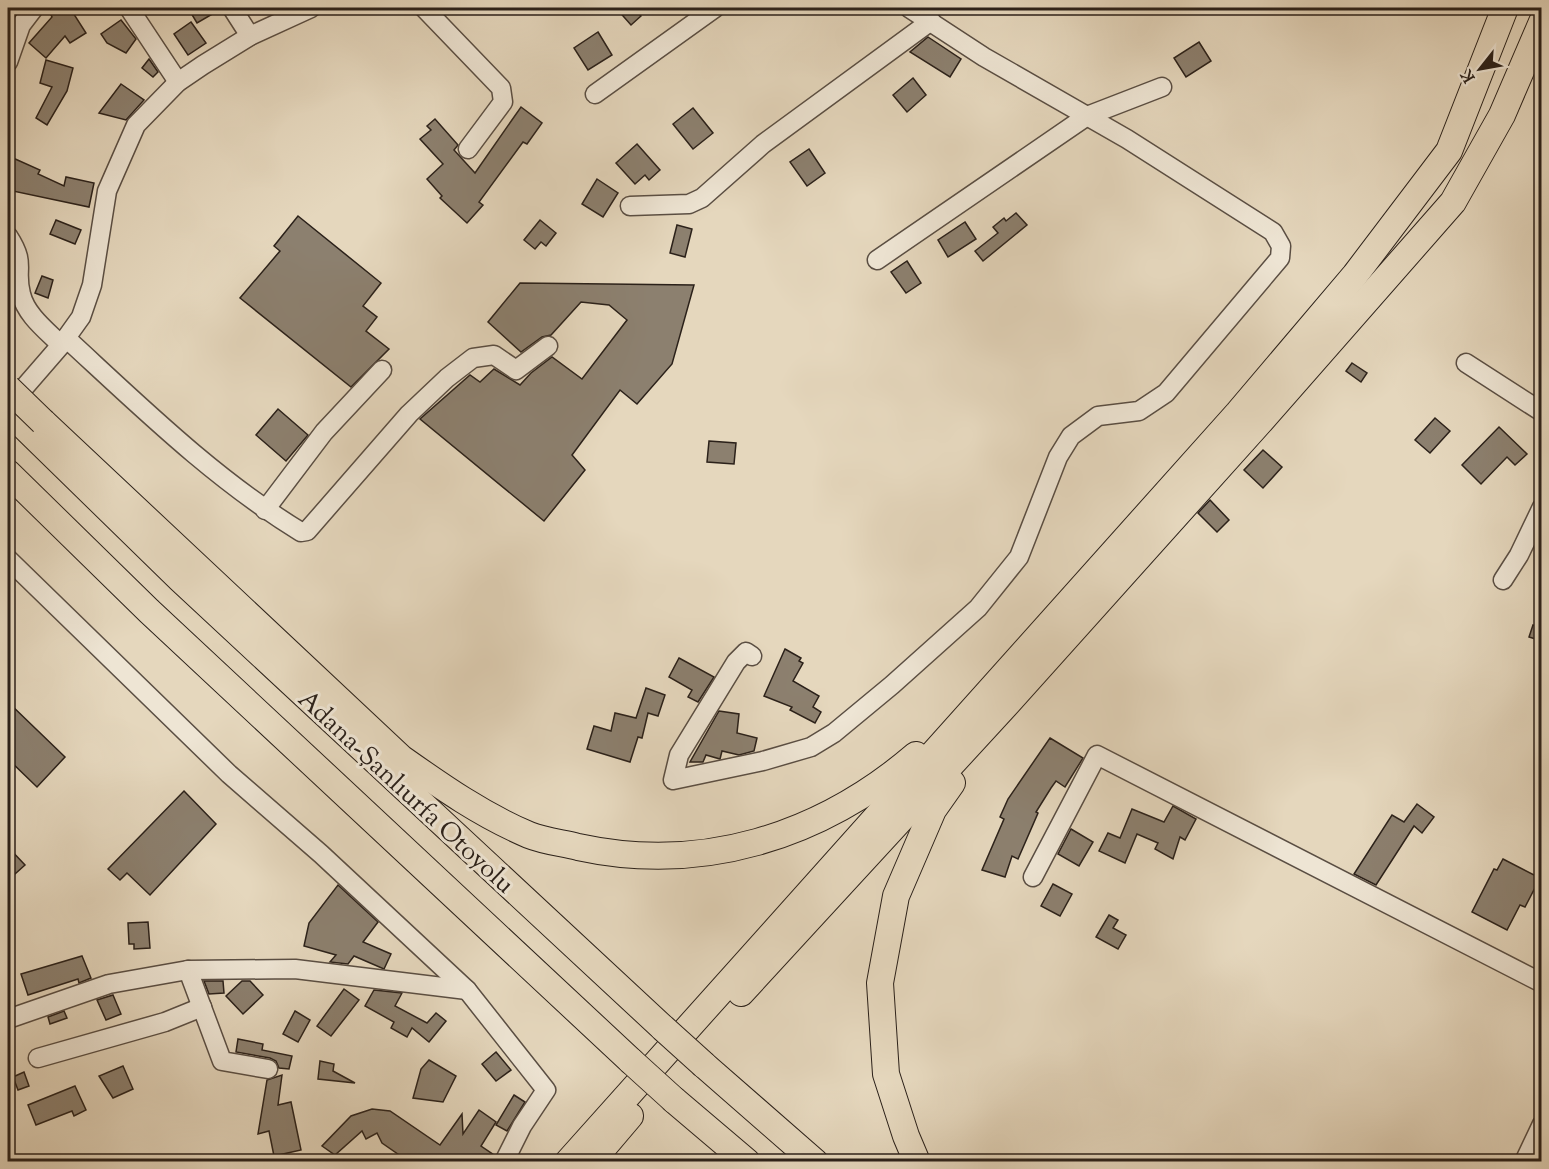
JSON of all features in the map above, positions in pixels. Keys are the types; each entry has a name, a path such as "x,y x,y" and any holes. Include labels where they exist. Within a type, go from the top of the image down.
{"highway":[{"path":"591,1161 994,702 1355,275 1449,151 1505,8"},
{"path":"568,1161 994,702 1259,423 1453,202 1502,115 1542,22"},
{"path":"8,388 38,428 401,758 461,801 531,836 608,853 684,856 769,841 843,807 994,702"},
{"name":"Adana-Şanlıurfa Otoyolu","path":"8,411 38,428 188,587 663,1028 815,1161"},
{"name":"Adana-Şanlıurfa Otoyolu","path":"8,473 166,627 631,1062 747,1161"},
{"path":"917,1161 906,1136 886,1074 880,983 896,896 933,810 994,702"},
{"path":"674,1100 741,1161"}],"street":[{"path":"8,62 21,25 34,8"},
{"path":"129,8 178,82"},
{"path":"232,8 250,36"},
{"path":"8,406 64,341 81,317 92,285 107,191 136,125 178,82 250,36 310,8"},
{"path":"424,8 501,88 503,102 468,148"},
{"path":"595,94 715,8"},
{"path":"752,656 746,652 736,662 679,755 673,780 763,761 811,747 834,733 892,684 978,608 1019,557 1058,457 1071,436 1098,416 1139,411 1166,393 1280,258 1281,246 1273,232 1127,139 984,57 909,8"},
{"path":"630,206 689,204 702,198 763,144 931,21"},
{"path":"877,260 1087,116 1162,87"},
{"path":"8,236 20,257 20,292 26,306 157,422 265,510 301,532 307,531 409,414 447,378 473,358 494,355 516,370 548,346"},
{"path":"1466,363 1542,412"},
{"path":"265,510 324,432 382,370"},
{"path":"1503,580 1519,555 1542,507"},
{"path":"8,559 229,774 321,854 467,990 546,1090 522,1126 504,1161"},
{"path":"1034,878 1097,755 1542,984"},
{"path":"8,1020 109,984 188,970 294,969 467,990"},
{"path":"188,970 222,1061 268,1069"},
{"path":"38,1058 165,1022 202,1008"},
{"path":"1524,1161 1542,1124"}],"building":[{"path":"62,8 70,8 86,33 70,43 65,36 46,58 29,43 52,17 51,15"},
{"path":"188,8 221,8 221,9 197,23"},
{"path":"616,8 634,8 641,16 631,25"},
{"path":"121,20 136,39 126,53 107,43 101,34"},
{"path":"191,22 206,43 188,55 174,34"},
{"path":"598,32 612,55 588,70 574,48"},
{"path":"928,37 961,59 950,77 910,52"},
{"path":"1199,42 1211,61 1186,77 1174,58"},
{"path":"149,59 158,72 153,77 142,68"},
{"path":"46,60 73,68 67,91 47,125 36,118 52,87 40,83"},
{"path":"913,78 926,95 907,112 893,95"},
{"path":"121,84 144,100 126,120 99,113"},
{"path":"521,107 542,123 527,144 523,142 479,202 483,205 467,223 440,198 442,196 427,179 443,164 420,139 431,130 427,126 435,119 458,145 454,150 475,173"},
{"path":"693,108 713,133 693,149 673,124"},
{"path":"637,144 660,170 649,180 645,175 635,184 616,163"},
{"path":"809,149 825,173 807,186 790,162"},
{"path":"13,158 40,170 38,174 64,186 66,177 94,183 89,207 8,190 8,170"},
{"path":"597,179 618,193 603,217 582,204"},
{"path":"1016,213 1027,225 983,261 975,251 998,233 993,227 1004,218 1006,221"},
{"path":"298,216 381,283 363,306 377,317 366,331 389,349 351,387 240,298 280,251 274,246"},
{"path":"56,220 81,230 75,244 50,234"},
{"path":"540,220 556,233 546,246 541,242 535,249 524,240"},
{"path":"965,222 976,239 948,257 938,240"},
{"path":"677,225 692,229 685,257 670,253"},
{"path":"907,261 921,283 906,293 891,272"},
{"path":"42,276 53,280 48,298 35,293"},
{"path":"520,283 694,285 672,364 637,404 620,390 572,455 585,470 544,521 420,419 470,375 480,382 494,369 520,385 552,357 582,379 627,320 609,305 581,302 551,335 542,337 521,352 488,322"},
{"path":"1352,363 1367,373 1361,382 1346,371"},
{"path":"278,409 308,435 286,461 256,435"},
{"path":"1435,418 1450,431 1430,453 1415,440"},
{"path":"1499,427 1527,454 1515,465 1507,457 1481,484 1462,465"},
{"path":"709,441 736,443 734,464 707,462"},
{"path":"1263,450 1282,467 1263,488 1244,470"},
{"path":"1210,500 1229,520 1217,532 1198,513"},
{"path":"1533,625 1542,628 1542,641 1529,637"},
{"path":"785,649 801,658 799,661 803,663 793,681 819,696 813,707 821,712 815,723 790,710 792,707 764,696"},
{"path":"679,658 714,677 698,702 688,697 692,690 669,677"},
{"path":"646,688 665,695 658,716 648,713 642,738 638,737 630,762 587,749 594,726 611,731 615,713 636,718"},
{"path":"8,702 65,757 37,787 8,759"},
{"path":"719,711 739,714 737,733 757,738 754,751 739,755 722,751 720,759 706,755 703,762 690,762"},
{"path":"1050,738 1083,758 1065,787 1056,781 1051,788 1036,812 1038,813 1018,859 1012,856 1005,877 982,870 1004,819 1000,817 1008,799"},
{"path":"184,791 216,824 150,895 127,873 120,880 108,869"},
{"path":"1417,804 1434,817 1422,833 1414,826 1376,885 1354,874 1392,815 1404,822"},
{"path":"1173,806 1196,819 1185,840 1180,837 1173,859 1155,849 1158,843 1137,834 1125,863 1099,851 1108,833 1120,838 1132,809 1164,822"},
{"path":"1071,829 1093,842 1079,866 1058,854"},
{"path":"8,847 25,865 15,874 8,866"},
{"path":"1503,859 1540,878 1525,907 1520,905 1507,930 1472,912 1494,869 1497,870"},
{"path":"1053,884 1072,894 1060,916 1041,906"},
{"path":"338,885 378,922 363,942 391,954 384,969 354,956 348,964 330,962 336,955 304,946 309,923"},
{"path":"1109,915 1118,920 1113,928 1126,935 1118,949 1096,937"},
{"path":"148,922 150,948 134,949 134,944 129,944 128,923"},
{"path":"82,956 91,978 79,983 78,979 28,995 21,974"},
{"path":"204,981 223,981 224,993 209,994"},
{"path":"242,981 250,981 263,995 243,1014 226,996"},
{"path":"344,989 359,1000 331,1036 317,1026"},
{"path":"374,990 402,993 395,1006 427,1023 436,1013 446,1021 429,1042 412,1028 407,1037 391,1028 394,1022 365,1006"},
{"path":"113,995 121,1014 106,1020 97,1000"},
{"path":"64,1011 67,1018 50,1024 48,1017"},
{"path":"295,1011 310,1020 298,1042 283,1034"},
{"path":"238,1039 263,1044 262,1050 292,1056 289,1069 279,1068 276,1061 270,1058 236,1052"},
{"path":"496,1052 511,1070 496,1081 482,1064"},
{"path":"429,1060 456,1076 443,1102 413,1098 421,1069"},
{"path":"320,1061 334,1064 333,1071 355,1083 318,1079"},
{"path":"123,1066 133,1089 113,1098 99,1076"},
{"path":"24,1072 29,1086 18,1090 13,1077"},
{"path":"282,1075 278,1105 291,1102 301,1150 274,1156 269,1131 258,1134 267,1080"},
{"path":"75,1086 86,1110 74,1116 72,1111 36,1125 28,1105"},
{"path":"514,1095 525,1102 507,1131 496,1125"},
{"path":"372,1109 390,1111 440,1145 462,1114 463,1134 479,1110 496,1122 481,1146 494,1155 489,1161 408,1161 382,1143 377,1133 366,1139 362,1131 335,1155 322,1146 351,1116"}]}
